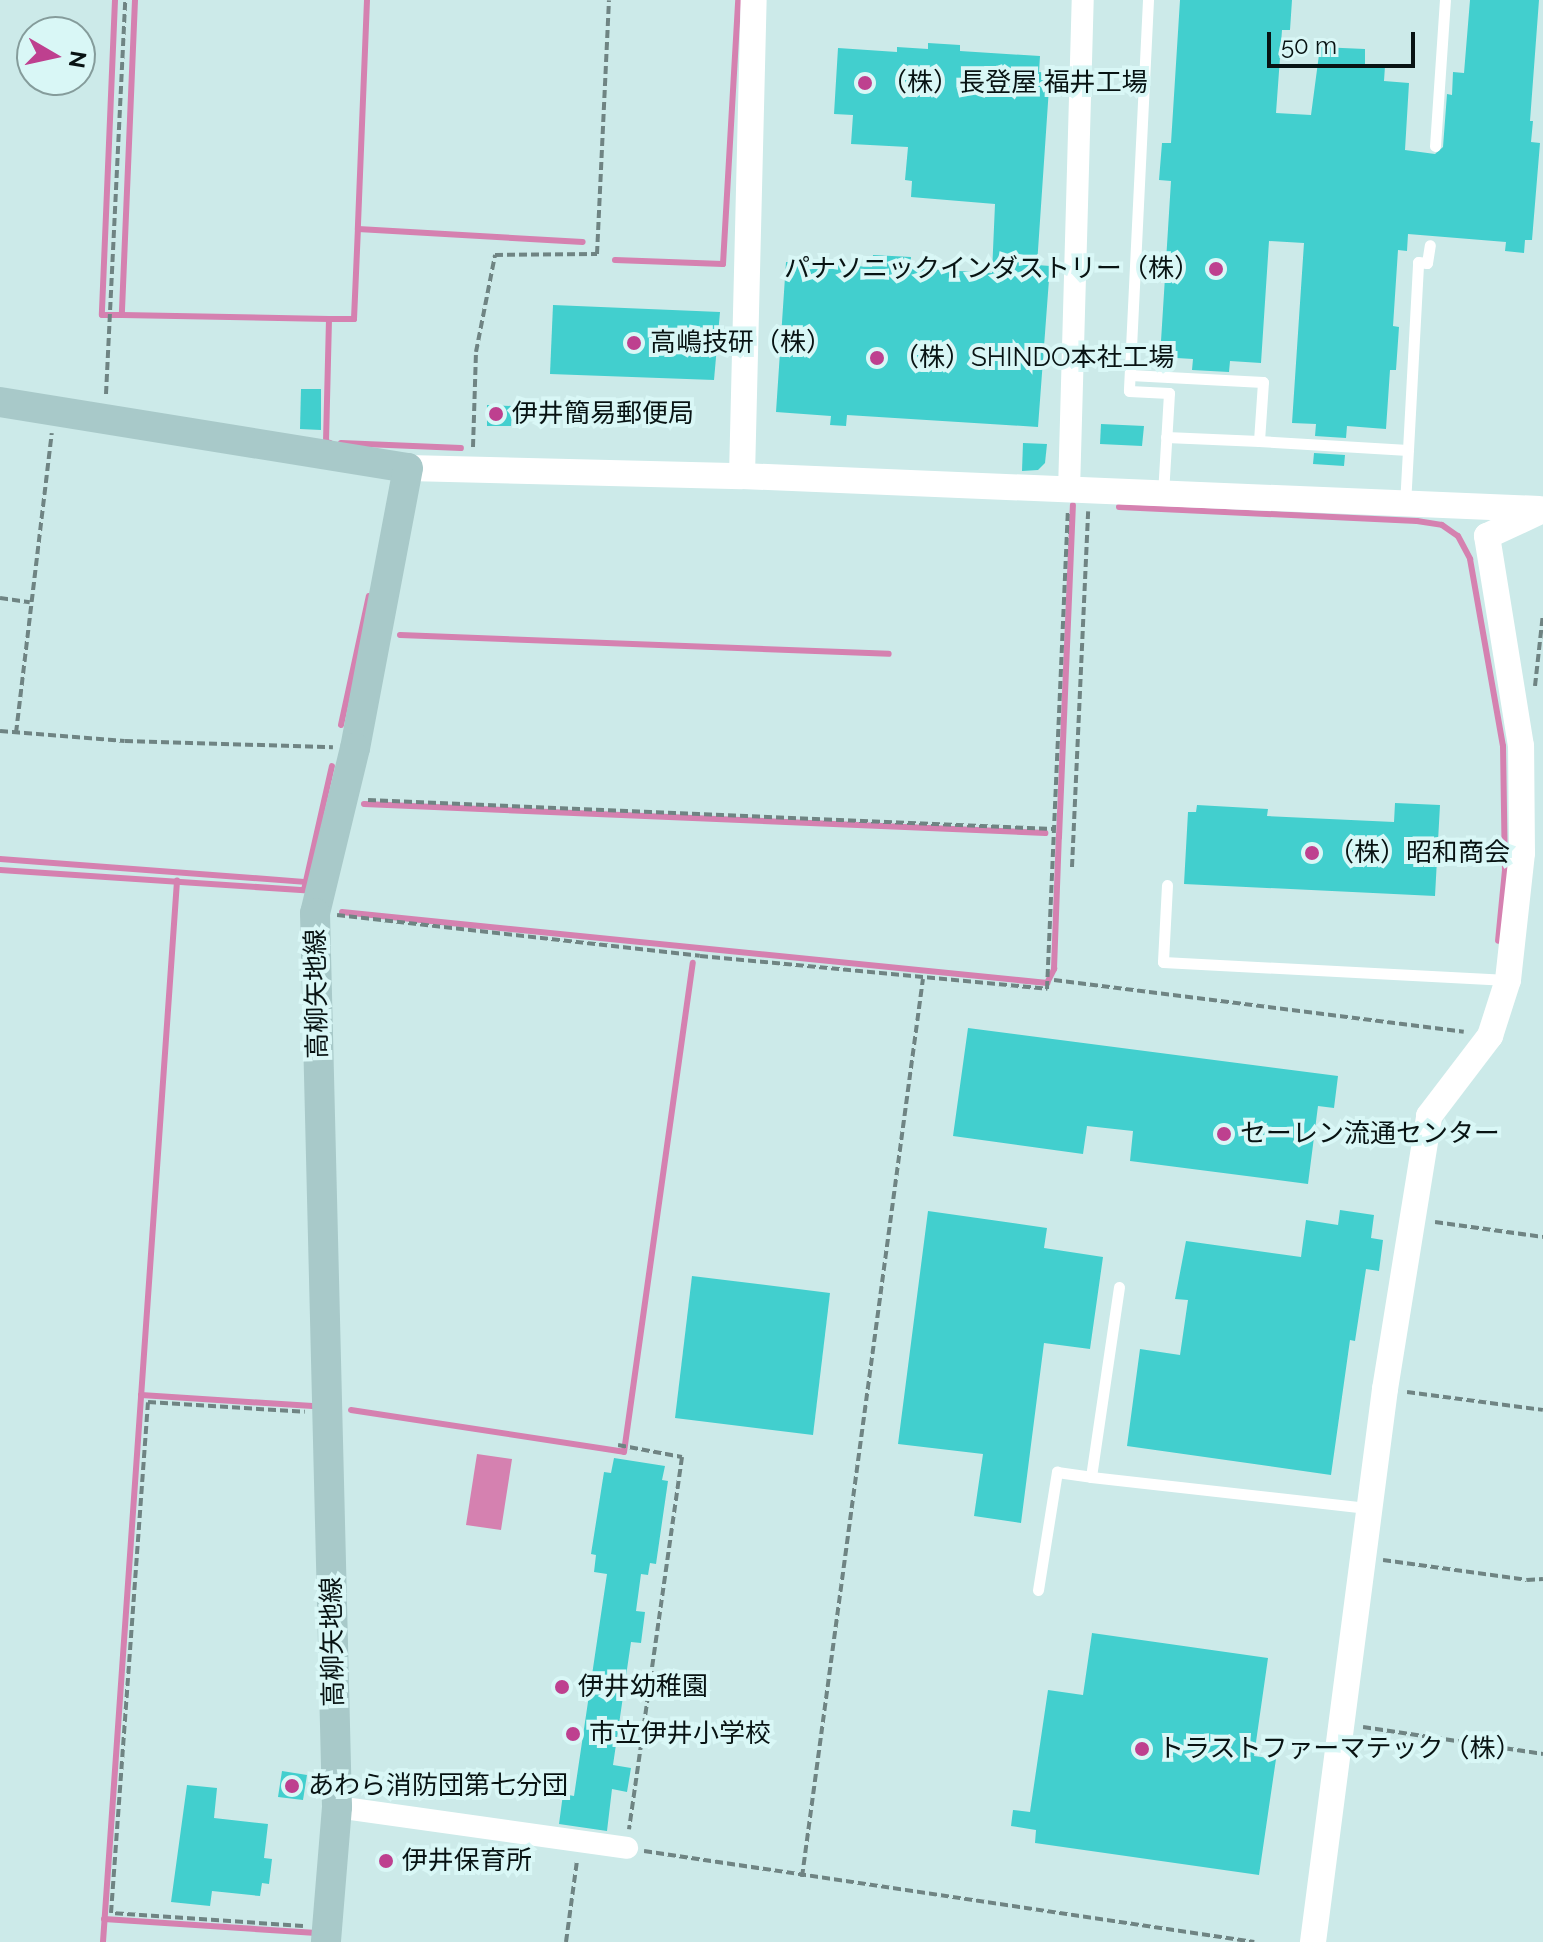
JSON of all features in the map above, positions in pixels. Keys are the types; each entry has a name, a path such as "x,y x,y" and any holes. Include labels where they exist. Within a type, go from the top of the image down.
{"main road":[{"path":"0,402 408,468"},
{"name":"高柳矢地線","path":"327,1935 337,1807 315,913 355,748 408,468"}],"street":[{"path":"742,476 754,0"},
{"path":"1079,492 1083,0"},
{"path":"408,468 742,476 1543,510"},
{"path":"1313,1942 1385,1389 1429,1116 1490,1036 1508,980 1522,853 1521,746 1487,536 1543,510"},
{"path":"337,1807 627,1848"}],"lane":[{"path":"1148,0 1129,391 1169,393 1163,495"},
{"path":"1435,146 1445,0"},
{"path":"1405,505 1418,262 1427,263 1430,245"},
{"path":"1130,375 1263,382 1259,441"},
{"path":"1166,437 1408,450"},
{"path":"1167,885 1163,962 1508,980"},
{"path":"1091,1477 1119,1287"},
{"path":"1038,1590 1057,1472 1370,1508"}],"path":[{"path":"105,420 125,0"},
{"path":"473,469 476,352 495,255 597,254 609,0"},
{"path":"16,733 55,412"},
{"path":"315,913 1047,989 1053,829 1079,492"},
{"path":"1072,867 1079,492"},
{"path":"0,598 30,602"},
{"path":"0,731 125,741 355,748"},
{"path":"342,799 1053,829"},
{"path":"802,1877 923,978"},
{"path":"1054,980 1490,1036"},
{"path":"1412,1218 1543,1237"},
{"path":"1385,1389 1543,1410"},
{"path":"327,1414 148,1402 111,1913 327,1935"},
{"path":"618,1445 682,1457 627,1848 802,1877 1254,1942"},
{"path":"1363,1557 1527,1580 1543,1579"},
{"path":"1342,1723 1543,1754"},
{"path":"566,1942 580,1840"}],"shaded area":[{"path":"477,1454 512,1459 501,1530 466,1525"}],"building":[{"path":"1180,0 1292,0 1290,30 1282,30 1276,113 1311,115 1320,47 1365,49 1365,64 1385,66 1384,81 1409,83 1405,150 1435,154 1443,147 1447,94 1452,95 1453,72 1464,73 1470,0 1539,0 1530,121 1533,121 1531,142 1540,143 1532,240 1525,240 1524,253 1505,251 1506,242 1408,234 1407,251 1398,250 1393,326 1399,327 1396,370 1390,370 1386,429 1347,426 1346,438 1315,436 1316,424 1292,423 1304,243 1269,241 1261,363 1230,361 1229,372 1192,370 1193,359 1160,357 1171,181 1159,180 1162,143 1171,143"},
{"path":"928,43 960,45 960,51 1040,56 1039,72 1050,73 1037,265 1050,266 1038,427 847,415 846,426 830,425 831,416 776,412 786,262 872,267 873,255 911,257 910,268 992,273 995,204 911,197 912,181 905,180 908,147 851,144 853,115 834,114 838,48 897,52 897,47 928,49"},
{"name":"高嶋技研（株）","path":"553,305 720,312 714,380 550,374"},
{"path":"301,389 321,389 321,430 300,429"},
{"name":"伊井簡易郵便局","path":"487,405 512,406 511,426 487,426"},
{"path":"1101,424 1144,426 1142,446 1100,444"},
{"path":"1023,443 1047,444 1045,463 1038,470 1022,471"},
{"path":"1314,453 1345,455 1344,466 1313,464"},
{"name":"（株）昭和商会","path":"1395,803 1440,805 1435,896 1184,884 1188,812 1196,812 1197,805 1268,809 1267,816 1394,822"},
{"path":"968,1028 1338,1076 1334,1108 1318,1106 1308,1184 1130,1161 1133,1131 1087,1126 1083,1154 953,1136"},
{"path":"1340,1210 1374,1215 1371,1238 1383,1240 1379,1271 1366,1269 1355,1341 1350,1340 1331,1475 1127,1446 1140,1349 1180,1355 1188,1300 1175,1299 1186,1241 1301,1257 1306,1220 1338,1225"},
{"path":"928,1211 1047,1228 1044,1248 1103,1257 1090,1349 1044,1343 1021,1523 974,1516 983,1454 898,1444"},
{"path":"692,1276 830,1293 813,1435 675,1418"},
{"path":"614,1458 665,1466 662,1480 668,1481 656,1564 650,1563 648,1575 641,1574 636,1611 645,1612 641,1643 631,1642 613,1765 631,1768 627,1792 612,1789 607,1831 559,1824 563,1794 574,1796 607,1574 594,1572 596,1555 591,1554 604,1472 611,1473"},
{"path":"1092,1633 1268,1658 1254,1756 1276,1759 1259,1875 1035,1843 1036,1830 1011,1826 1013,1810 1030,1812 1048,1690 1083,1695"},
{"name":"あわら消防団第七分団","path":"282,1771 307,1775 303,1800 278,1797"},
{"path":"187,1785 217,1788 214,1818 268,1824 264,1858 272,1859 269,1884 262,1883 260,1896 212,1891 210,1906 171,1902"}],"waterway":[{"path":"115,0 102,315 122,315"},
{"path":"135,0 122,315 329,319"},
{"path":"367,0 358,229 583,242"},
{"path":"615,260 723,264 738,0"},
{"path":"330,443 326,442 329,319 354,319 358,229"},
{"path":"341,443 461,448"},
{"path":"1059,837 1073,505"},
{"path":"1119,507 1417,521 1442,525 1458,536 1470,559 1503,746 1505,870 1498,941"},
{"path":"341,725 369,596"},
{"path":"400,635 889,654"},
{"path":"0,870 304,890 332,766"},
{"path":"364,804 1045,833"},
{"path":"342,912 1047,983 1054,969 1059,835"},
{"path":"0,859 304,882"},
{"path":"103,1942 177,881"},
{"path":"351,1410 624,1452 693,963"},
{"path":"141,1395 313,1406"},
{"path":"104,1919 313,1933"}],"place":[{"name":"（株）長登屋 福井工場","path":"865,83"},
{"name":"パナソニックインダストリー（株）","path":"1216,269"},
{"name":"高嶋技研（株）","path":"634,343"},
{"name":"（株）SHINDO本社工場","path":"877,358"},
{"name":"伊井簡易郵便局","path":"496,414"},
{"name":"（株）昭和商会","path":"1312,853"},
{"name":"セーレン流通センター","path":"1224,1134"},
{"name":"伊井幼稚園","path":"562,1687"},
{"name":"市立伊井小学校","path":"573,1734"},
{"name":"トラストファーマテック（株）","path":"1142,1749"},
{"name":"あわら消防団第七分団","path":"292,1786"},
{"name":"伊井保育所","path":"386,1861"}]}
